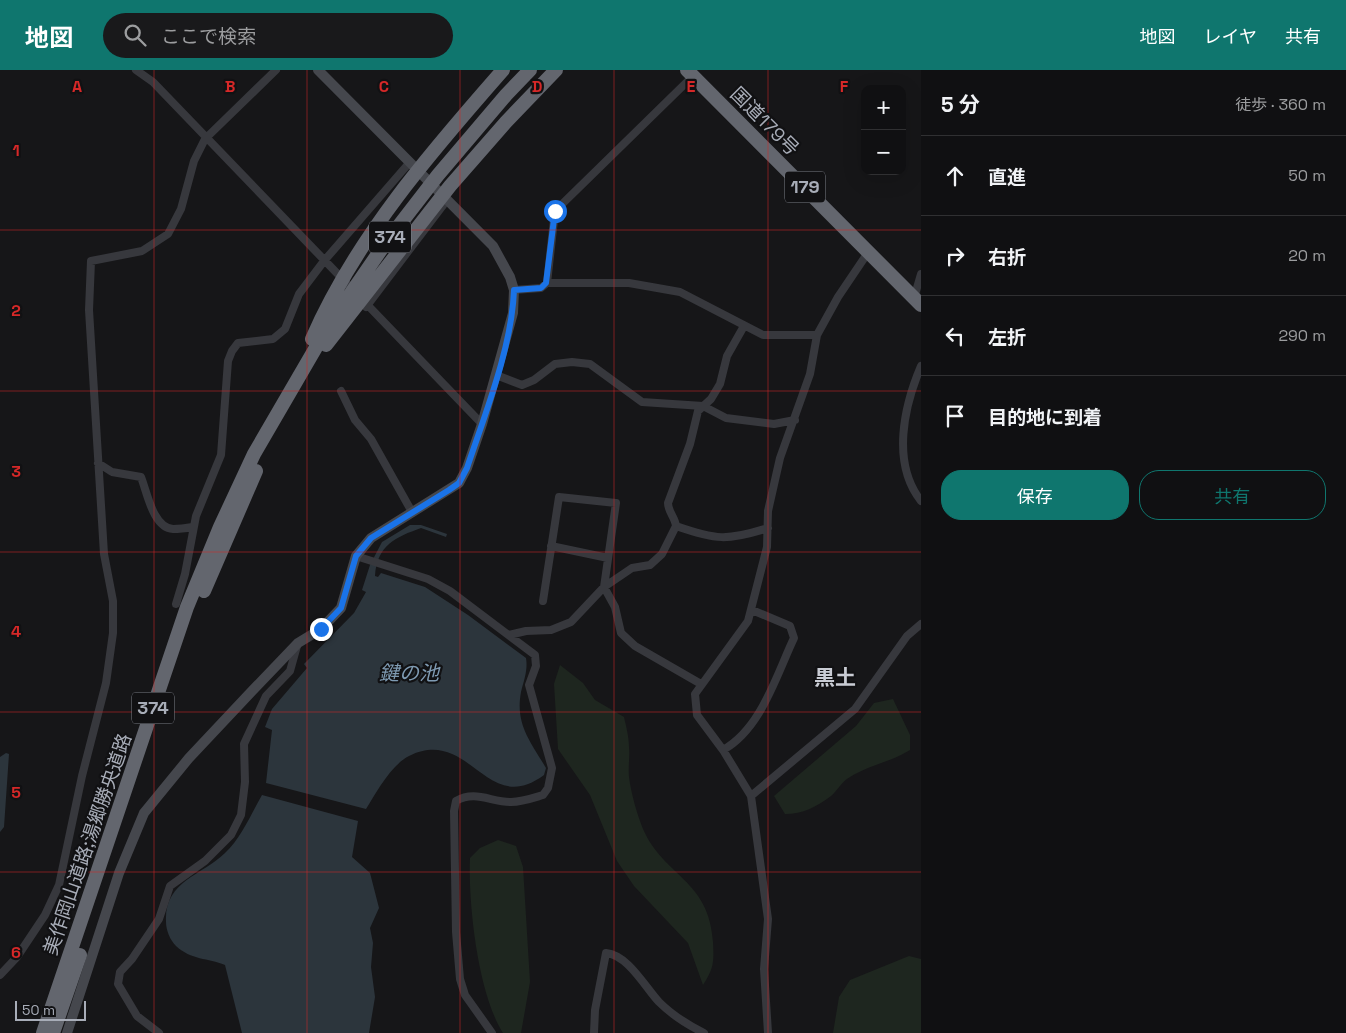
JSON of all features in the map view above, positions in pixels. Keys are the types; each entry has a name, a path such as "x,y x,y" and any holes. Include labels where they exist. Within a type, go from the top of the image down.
{"highway":[{"path":"292,390 335,290 375,229 424,164 504,70"},
{"name":"美作岡山道路;湯郷勝央道路","path":"43,1033 187,607 243,476 267,430 292,390 356,305 438,175 506,95 530,70"},
{"path":"356,305 450,186 506,122 556,70"},
{"name":"国道179号","path":"690,73 869,251 917,302"},
{"name":"美作岡山道路;湯郷勝央道路","path":"54,1033 196,613 229,530 292,390"}],"street":[{"path":"136,70 153,82 205,140 324,261 356,305 482,424"},
{"path":"0,975 17,957 40,922 58,885 82,776 106,683 113,633 113,601 104,554 89,310 92,261 142,251 168,234 181,209 194,161 205,140 276,70"},
{"path":"67,1033 119,873 144,813 189,758 298,643 321,629 341,608 356,556 371,538 459,483 467,468 482,424 513,313 514,290 504,263 493,246 318,70"},
{"path":"514,290 541,288 546,283 555,211 690,73"},
{"path":"176,604 185,574 196,516 222,455 228,362 232,350 238,343 248,340 273,339 285,329 300,294 324,261 410,162"},
{"path":"356,305 447,200"},
{"path":"768,1033 764,969 768,919 751,796 723,750 697,715 695,694 748,621 767,547 768,511 780,458 810,374 817,335 838,297 869,251"},
{"path":"917,302 921,274"},
{"path":"546,283 629,283 680,292 764,335 817,335"},
{"path":"509,635 526,630 551,630 570,622 604,587 632,568 650,564 662,554 676,526 675,519 668,509 668,503 690,444 698,411 720,384 727,356 744,326"},
{"path":"496,375 522,385 534,380 555,364 572,362 590,364 642,402 703,406 726,418 774,424 795,420"},
{"path":"921,366 912,387 904,426 903,453 908,479 921,501"},
{"path":"341,391 355,420 370,439 412,512"},
{"path":"98,463 112,472 140,477 155,515 162,526 172,529 193,527"},
{"path":"543,602 560,497 616,503 604,587 615,607 621,633 634,646 701,684"},
{"path":"676,526 716,538 740,537 768,528"},
{"path":"552,546 608,558"},
{"path":"356,556 428,579 450,591 535,655 536,666 529,685 552,768 548,788 543,795 511,802 473,795 456,801 454,811 456,932 460,979 465,995 492,1033"},
{"path":"723,750 737,743 753,725 794,638 790,626 752,610"},
{"path":"751,796 855,709 907,636 921,624"},
{"path":"159,1033 137,1016 118,984 120,972 132,959 159,918 170,886 205,861 231,836 241,815 245,782 244,744 266,696 290,671 298,643"},
{"path":"594,1033 595,1010 606,953 618,956 660,1002 693,1031 704,1033"}],"shaded area":[{"path":"560,665 583,683 595,700 624,717 629,743 630,783 643,829 662,858 695,891 710,921 713,960 703,985 688,943 634,886 617,861 590,795 558,749 554,684"},
{"path":"893,699 910,735 910,750 850,777 831,796 815,807 798,813 785,814 774,796 856,726 874,703"},
{"path":"498,840 516,846 523,867 530,982 521,1033 503,1033 494,1016 481,973 473,923 470,858 480,848"},
{"path":"909,956 921,959 921,1033 833,1033 839,997 850,980"}],"water":[{"name":"鍵の池","path":"410,525 421,525 447,534 446,537 421,528 396,539 389,544 380,557 375,576 378,577 381,573 425,587 468,615 526,658 520,714 529,741 546,768 544,775 524,785 507,786 492,780 448,752 430,750 402,760 384,780 366,809 266,783 272,730 265,727 272,709 307,668 304,664 354,613 366,592 362,590 370,565 382,542"},
{"path":"6,753 9,754 4,827 0,832 0,757"},
{"path":"262,795 358,821 352,857 370,873 379,908 370,928 373,943 371,967 375,997 369,1033 242,1033 225,965 182,951 176,946 169,935 166,922 167,908 171,897 177,888 231,847"}],"district":[{"name":"黒土","path":"835,678"}],"route":[{"path":"321,629 341,608 356,556 371,538 397,520 438,498 459,483 467,468 482,424 506,340 513,313 514,290 541,288 546,283 555,211"}]}
